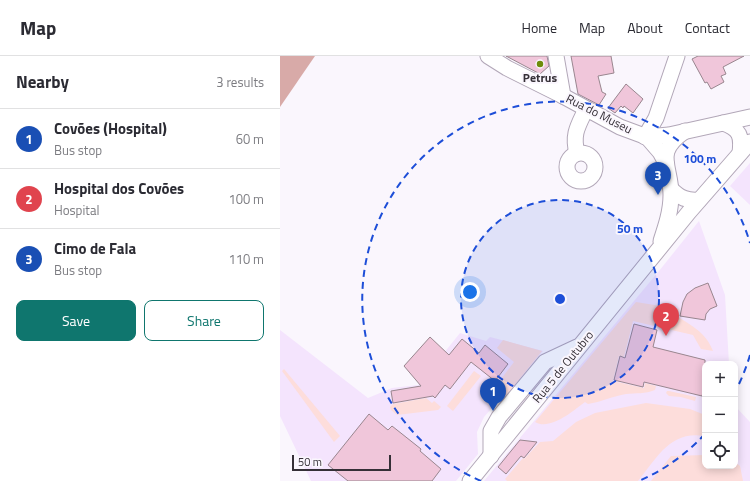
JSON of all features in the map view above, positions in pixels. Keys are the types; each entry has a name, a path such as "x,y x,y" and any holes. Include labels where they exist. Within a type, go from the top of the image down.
{"street":[{"name":"Rua do Museu","path":"488,56 507,68 620,127 646,137"},
{"path":"556,56 563,96"},
{"path":"646,137 656,118 677,56"},
{"path":"577,153 574,139 586,109"},
{"path":"646,137 669,136 685,131 750,117"},
{"path":"723,123 732,126 739,133 741,143 740,153"},
{"path":"685,131 669,146 666,163 671,189 679,197 690,201 699,200 750,142"},
{"path":"646,137 660,152 666,163"},
{"name":"Rua 5 de Outubro","path":"656,253 665,230 670,211 671,189"},
{"name":"Rua 5 de Outubro","path":"470,481 699,200"}],"shaded area":[{"path":"280,56 315,56 280,107"},
{"path":"750,163 750,205 730,186"},
{"path":"699,221 725,295 729,361 702,361 702,469 738,469 738,409 750,422 750,481 484,481"},
{"path":"636,302 679,309 678,317 694,327 703,335 713,351 701,349 693,335 633,321 624,357 619,356 613,381 644,388 645,383 656,386 655,390 644,393 621,395 588,404 585,402 568,415 554,422 541,424 535,422"},
{"path":"280,330 368,398 392,388 418,385 460,333 486,341 490,337 543,351 501,403 498,401 484,417 477,432 478,454 456,481 311,481 280,416"},
{"path":"503,340 542,351 506,396 495,387 514,362 497,348"},
{"path":"284,369 340,436 334,442 282,371"},
{"path":"474,371 481,376 453,411 447,406"},
{"path":"667,391 696,397 695,401 681,397 669,396 666,393"},
{"path":"426,398 432,403 434,401 441,407 438,410 397,415 391,410 390,407 393,404"},
{"path":"646,403 690,409 702,414 702,436 693,435 682,437 673,442 658,455 638,481 507,481 505,479 523,458 524,459 540,442 553,441 576,422 595,413"},
{"path":"702,455 702,469 738,469 738,464 740,466 743,481 651,481 671,456"}],"building":[{"path":"506,56 547,56 549,66 540,74"},
{"path":"571,56 611,56 614,73 598,76 602,92 606,94 599,105 578,94"},
{"path":"698,56 744,56 723,67 726,74 721,76 724,82 711,89 707,82 705,83 692,59"},
{"path":"626,84 643,99 633,113 624,106 623,108 621,106 615,113 608,108"},
{"path":"708,283 717,306 710,309 706,314 705,320 680,316 683,302 687,294 695,288"},
{"path":"634,324 657,330 653,347 705,360 702,361 702,396 644,382 643,387 614,380 620,356 625,358"},
{"path":"430,337 449,355 462,339 479,353 485,345 508,364 495,381 471,362 450,389 445,385 435,398 433,396 393,403 391,391 421,386 404,366"},
{"path":"369,414 388,430 392,426 421,449 420,451 441,469 432,481 348,481 328,465"},
{"path":"520,440 537,442 524,458 521,456 506,474 498,467"}],"place":[{"name":"Petrus","path":"540,64"},
{"name":"Cimo de Fala","path":"658,195"},
{"name":"Hospital dos Covões","path":"666,336"},
{"name":"Covões (Hospital)","path":"493,411"}]}
